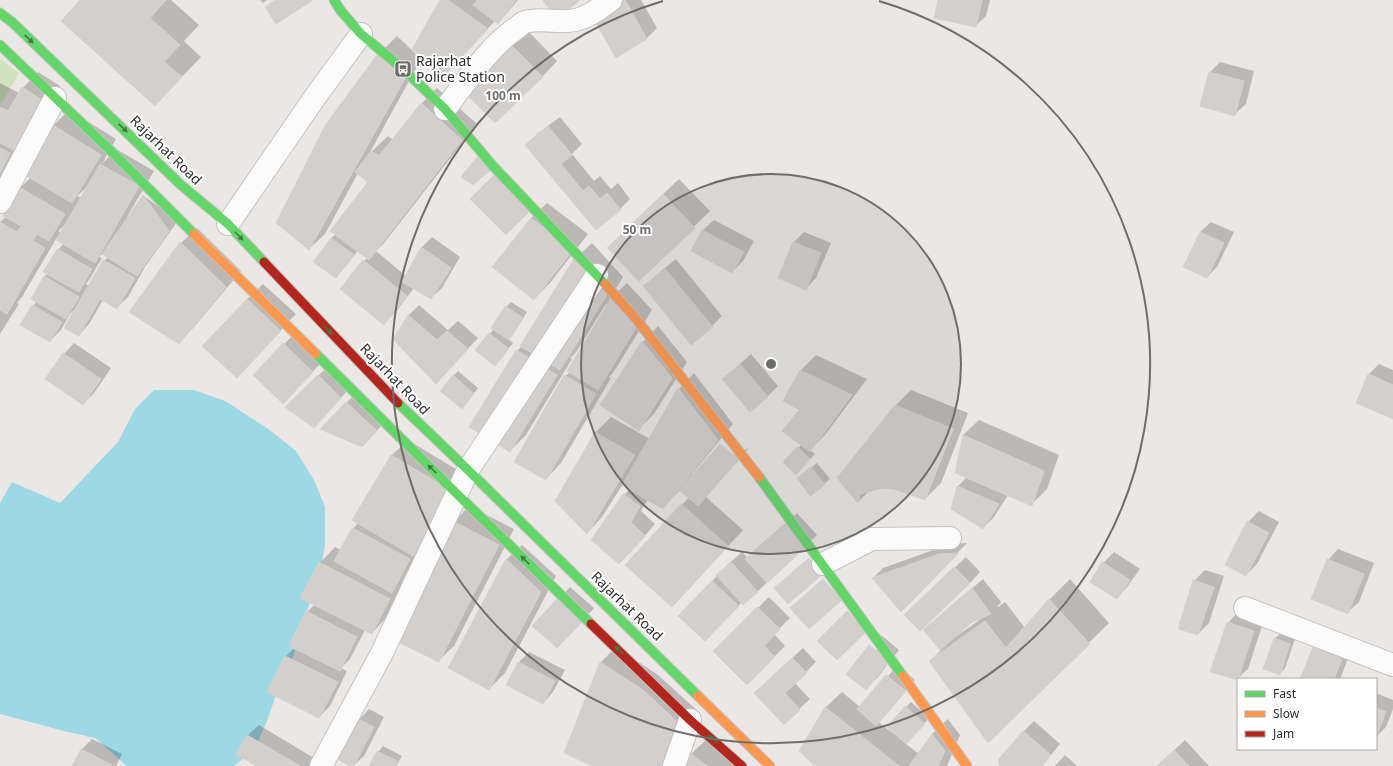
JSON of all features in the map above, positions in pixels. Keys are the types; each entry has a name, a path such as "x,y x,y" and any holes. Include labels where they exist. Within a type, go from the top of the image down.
{"main road":[{"path":"334,0 361,34 403,69 445,109 494,166 597,275 637,320 752,467 962,764"},
{"name":"Rajarhat Road","path":"0,13 12,22 88,94 181,185 228,224 410,416 468,470 770,766"},
{"path":"0,45 122,161 457,494 690,720 742,766"}],"street":[{"path":"445,109 486,55 503,38 525,22 544,20 569,21 584,17 604,6 611,0"},
{"path":"228,224 313,100 361,34"},
{"path":"0,202 55,98"},
{"path":"321,766 382,653 468,470 597,275"},
{"path":"822,564 872,539 950,538"},
{"path":"1245,608 1393,665"},
{"path":"674,766 690,720"}],"green space":[{"path":"0,59 19,73 2,103 0,102"}],"water":[{"path":"154,390 194,390 225,401 267,428 296,451 315,482 325,507 325,544 319,580 302,623 292,661 277,692 267,721 254,750 234,766 127,766 95,738 0,714 0,503 12,482 60,503 118,442 135,409"}],"building":[{"path":"80,0 166,0 150,18 180,45 164,62 182,77 155,106 61,21"},
{"path":"275,0 313,0 276,24 265,7"},
{"path":"440,0 448,0 488,29 444,76 412,49"},
{"path":"477,0 516,0 498,24 473,5"},
{"path":"580,0 558,18 543,1"},
{"path":"625,0 647,39 616,58 593,18"},
{"path":"938,0 982,0 976,27 934,18"},
{"path":"512,46 543,77 495,123 464,92"},
{"path":"380,51 407,75 309,250 276,223 326,124"},
{"path":"1209,72 1244,81 1235,116 1200,106"},
{"path":"22,87 45,102 14,150 0,143 0,107 8,111"},
{"path":"421,103 462,140 369,260 330,231 368,182 355,172 371,151 379,156"},
{"path":"53,125 101,155 72,203 22,173"},
{"path":"548,126 572,155 561,164 583,191 589,186 600,199 607,193 621,210 596,230 525,145"},
{"path":"0,148 10,153 0,173"},
{"path":"477,157 493,168 473,185 461,177"},
{"path":"100,164 139,186 95,263 56,240"},
{"path":"495,174 531,210 506,235 470,199"},
{"path":"19,187 65,214 49,241 37,234 33,241 45,248 7,314 0,310 0,222 17,232 21,226 3,216"},
{"path":"663,194 695,228 639,281 607,248"},
{"path":"143,195 169,231 137,276 102,254"},
{"path":"531,218 573,250 534,300 492,267"},
{"path":"702,230 744,252 732,273 691,251"},
{"path":"1200,232 1224,243 1207,278 1183,267"},
{"path":"331,238 354,255 336,278 313,262"},
{"path":"180,242 226,287 179,344 129,312"},
{"path":"793,242 821,253 806,290 778,278"},
{"path":"421,247 451,268 431,299 402,282"},
{"path":"57,249 92,269 79,292 43,272"},
{"path":"575,257 608,293 560,370 520,346"},
{"path":"103,260 135,278 117,309 100,299 79,336 64,328"},
{"path":"363,260 407,296 384,325 340,289"},
{"path":"665,269 713,327 691,345 643,286"},
{"path":"44,276 79,297 66,319 31,299"},
{"path":"611,298 637,326 598,390 567,371"},
{"path":"247,299 281,331 237,378 202,346"},
{"path":"32,305 62,322 50,342 20,325"},
{"path":"505,306 523,318 509,340 491,328"},
{"path":"408,315 437,340 447,331 468,349 436,384 393,339"},
{"path":"489,333 509,349 495,366 475,350"},
{"path":"642,341 672,378 639,431 600,405"},
{"path":"283,343 313,372 283,404 253,375"},
{"path":"516,350 557,375 510,452 469,427"},
{"path":"63,353 101,379 83,405 45,379"},
{"path":"740,364 768,397 750,412 722,379"},
{"path":"800,370 852,395 810,452 782,431 799,410 783,401"},
{"path":"1368,374 1393,385 1393,419 1356,403"},
{"path":"318,375 341,398 314,428 285,407"},
{"path":"453,375 474,394 462,409 440,391"},
{"path":"564,375 596,394 546,480 514,462"},
{"path":"678,388 718,440 663,509 622,485"},
{"path":"346,402 377,431 362,447 320,429"},
{"path":"895,405 953,429 925,500 894,489 883,488 860,494 858,503 837,478"},
{"path":"595,432 635,455 587,534 555,501"},
{"path":"963,435 1044,471 1032,506 955,473"},
{"path":"720,444 739,459 698,506 679,490"},
{"path":"797,447 810,459 796,475 783,462"},
{"path":"391,455 452,491 413,556 352,520"},
{"path":"811,467 825,485 810,496 797,478"},
{"path":"957,486 999,504 983,529 951,509"},
{"path":"623,494 640,506 631,522 645,536 619,564 591,540"},
{"path":"681,504 728,546 672,607 625,565"},
{"path":"453,521 499,545 439,662 392,639"},
{"path":"1247,521 1269,533 1246,576 1225,565"},
{"path":"785,523 807,546 767,583 745,559"},
{"path":"352,528 410,559 392,593 334,561"},
{"path":"959,553 901,612 872,578 939,554"},
{"path":"809,558 823,574 788,604 774,588"},
{"path":"506,559 541,592 489,690 448,668"},
{"path":"1327,559 1364,574 1348,614 1311,599"},
{"path":"319,562 390,599 372,634 300,598"},
{"path":"731,562 758,592 743,605 716,575"},
{"path":"1102,562 1130,580 1117,599 1090,582"},
{"path":"954,567 970,583 920,631 904,615"},
{"path":"823,579 842,600 809,629 790,608"},
{"path":"1193,580 1214,587 1198,635 1178,629"},
{"path":"712,581 739,606 705,641 678,616"},
{"path":"972,588 991,614 971,623 940,650 923,630"},
{"path":"559,597 584,620 557,648 532,626"},
{"path":"1049,599 1090,644 988,743 929,661 985,621 1006,648"},
{"path":"757,607 780,629 764,646 775,657 747,685 713,651"},
{"path":"306,611 357,637 340,671 289,646"},
{"path":"847,611 867,631 837,660 817,641"},
{"path":"1227,622 1254,631 1237,680 1210,672"},
{"path":"1274,638 1290,644 1280,675 1263,669"},
{"path":"869,645 889,661 866,690 846,674"},
{"path":"1313,647 1342,659 1334,678 1300,678"},
{"path":"285,656 338,682 319,718 267,692"},
{"path":"792,658 807,673 785,693 800,710 784,725 754,693"},
{"path":"518,662 555,681 543,704 506,685"},
{"path":"600,662 643,690 685,729 668,766 592,766 564,753"},
{"path":"886,675 906,691 876,726 857,709"},
{"path":"905,706 925,724 906,744 887,727"},
{"path":"825,707 899,766 815,766 799,751"},
{"path":"1377,708 1386,712 1377,734"},
{"path":"358,719 374,727 354,766 350,766 337,759"},
{"path":"1023,731 1051,755 1041,766 1000,766 998,760"},
{"path":"932,734 945,751 938,766 909,766"},
{"path":"247,735 300,766 256,766 236,754"},
{"path":"81,749 112,765 112,766 72,766"},
{"path":"1174,750 1189,766 1157,766"},
{"path":"377,751 397,761 395,766 369,766"},
{"path":"690,753 707,766 681,766"}],"traffic: fast":[{"path":"334,0 341,11 361,34 403,69 445,109 493,166 605,284"},
{"path":"0,13 12,22 181,185 228,224 264,262"},
{"path":"0,45 110,150 194,234"},
{"path":"316,354 591,624"},
{"path":"398,403 698,696"},
{"path":"759,477 903,676"}],"traffic: slow":[{"path":"194,234 316,354"},
{"path":"605,284 637,320 759,477"},
{"path":"903,676 967,766"},
{"path":"698,696 770,766"}],"traffic: jam":[{"path":"264,262 398,403"},
{"path":"591,624 690,720 742,766"}],"place":[{"name":"Rajarhat Police Station","path":"403,69"}]}
